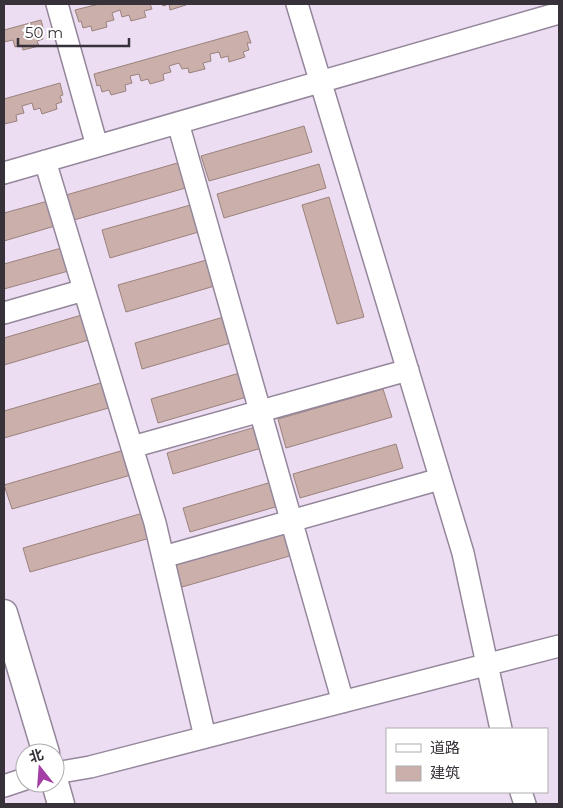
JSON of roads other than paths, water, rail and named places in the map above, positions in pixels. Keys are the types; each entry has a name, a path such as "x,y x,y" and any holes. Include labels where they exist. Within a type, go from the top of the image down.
{"main road":[{"path":"4,613 43,743"}],"street":[{"path":"57,4 97,146"},
{"path":"297,4 463,553 501,728"},
{"path":"4,173 559,13"},
{"path":"178,123 343,702"},
{"path":"45,161 155,523 205,737"},
{"path":"4,313 84,290"},
{"path":"132,447 408,370"},
{"path":"163,557 440,478"},
{"path":"65,771 90,767 559,646"}]}
